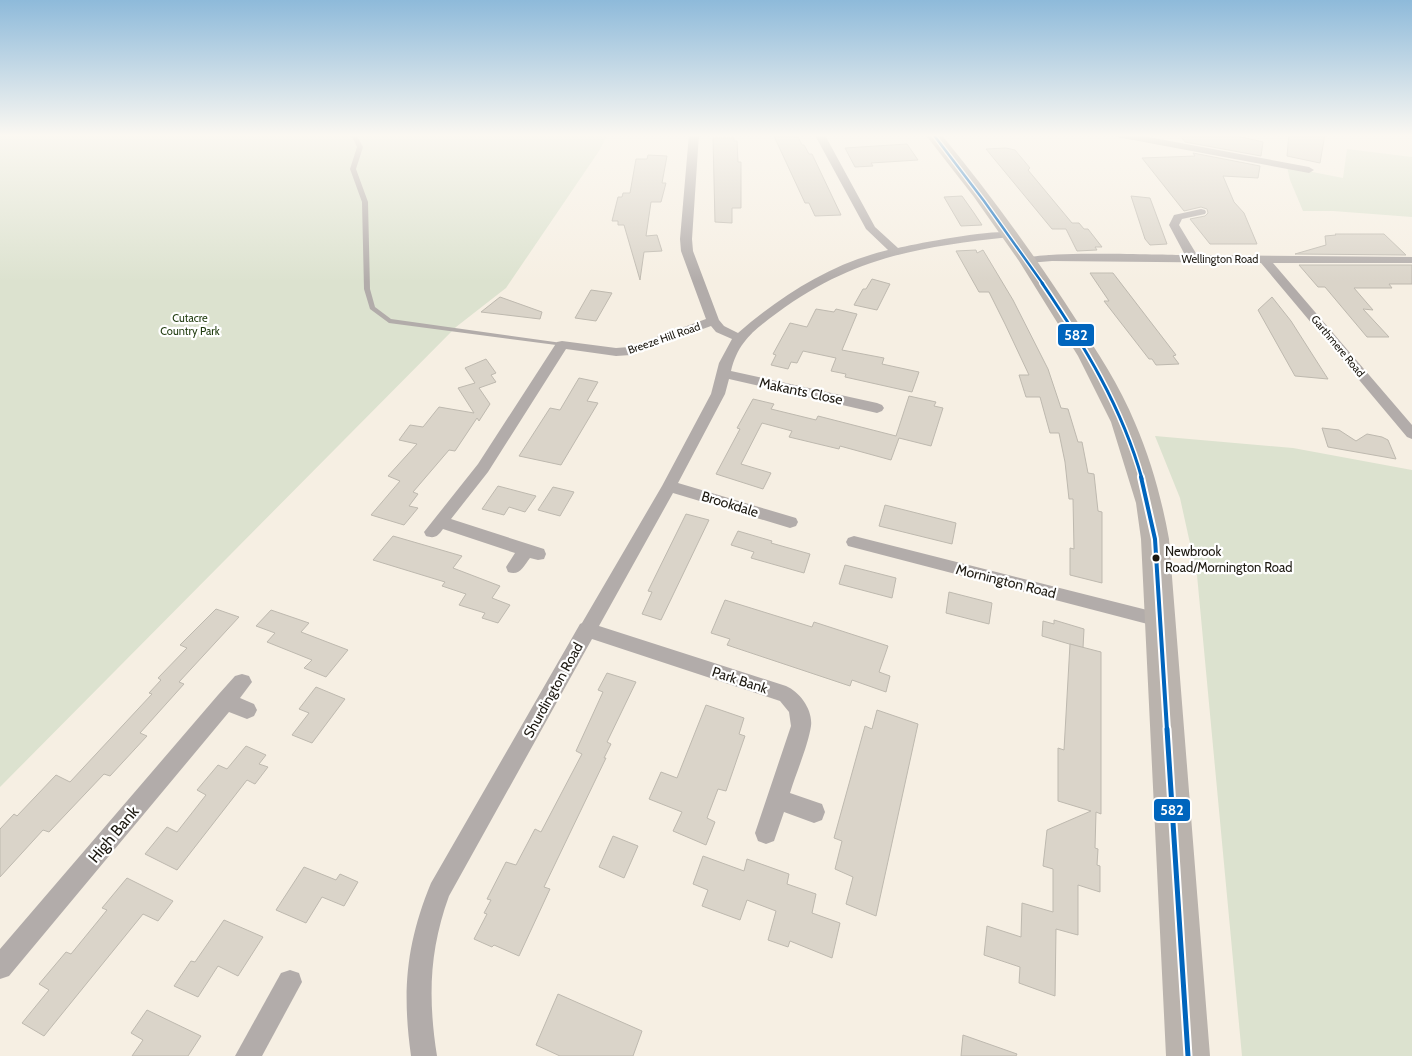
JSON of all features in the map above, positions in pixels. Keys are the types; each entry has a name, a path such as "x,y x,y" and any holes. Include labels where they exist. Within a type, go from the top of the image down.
{"highway":[{"path":"971,183 1028,260 1089,356 1122,422 1149,503 1155,539 1188,1056"}],"street":[{"path":"690,183 686,239 687,251 713,321"},
{"path":"846,183 871,229 895,251"},
{"path":"1193,259 1174,225 1178,217 1201,212"},
{"path":"739,338 782,303 833,273 863,261 895,251 1010,234"},
{"name":"Wellington Road","path":"1028,260 1052,258 1412,260"},
{"name":"Garthmere Road","path":"1264,259 1412,434"},
{"name":"Breeze Hill Road","path":"562,345 616,352 631,351 713,321 720,328 739,338"},
{"name":"Shurdington Road","path":"424,1056 420,1027 418,975 426,928 439,891 586,629 669,486 718,394 731,352 739,338"},
{"path":"514,567 532,552 436,527 483,468 562,345"},
{"name":"Makants Close","path":"724,374 877,408"},
{"name":"Brookdale","path":"669,486 790,522"},
{"name":"Mornington Road","path":"854,542 1159,620"},
{"name":"Park Bank","path":"586,629 786,695 796,703 801,726 766,833"},
{"name":"High Bank","path":"0,967 242,682"},
{"path":"225,701 247,710"},
{"path":"777,799 814,812"},
{"path":"248,1056 290,982"}],"lane":[{"path":"358,183 365,202 367,288 372,308 389,322 562,345"}],"green space":[{"name":"Cutacre Country Park","path":"0,183 577,183 506,288 456,327 0,787"},
{"path":"1291,183 1412,183 1412,217 1333,211 1303,211"},
{"path":"1155,436 1293,448 1412,470 1412,1056 1242,1056 1197,575 1180,498"}],"building":[{"path":"632,183 666,183 661,202 651,202 646,236 657,235 662,251 644,252 640,280 624,225 618,225 618,221 612,221 618,197 622,197 623,193 630,193"},
{"path":"714,183 741,183 741,208 732,208 732,223 715,222"},
{"path":"796,183 826,183 841,215 815,216 809,203 805,203"},
{"path":"1014,183 1039,183 1072,223 1079,223 1084,229 1088,229 1102,247 1095,247 1097,250 1077,251 1066,229 1052,229"},
{"path":"1162,183 1226,183 1234,202 1244,213 1257,244 1210,244 1190,219 1205,216 1208,213 1207,209 1201,207 1184,211"},
{"path":"962,196 982,225 961,226 944,197"},
{"path":"1131,196 1150,198 1167,244 1150,245 1145,239"},
{"path":"1335,234 1384,234 1406,255 1295,254 1326,245 1325,236"},
{"path":"976,250 977,253 983,250 1013,300 1048,369 1061,408 1068,409 1078,442 1082,442 1088,473 1094,474 1098,511 1102,512 1102,583 1070,575 1070,548 1074,549 1073,499 1069,499 1065,462 1059,433 1050,433 1040,397 1026,397 1019,375 1029,375 1005,324 989,292 979,292 956,251"},
{"path":"1299,265 1412,265 1412,284 1389,284 1392,288 1354,288 1373,310 1363,309 1389,337 1367,337 1325,287 1318,287"},
{"path":"1090,273 1113,273 1176,355 1173,356 1179,364 1156,365 1152,359 1149,359 1104,301 1109,301"},
{"path":"872,279 890,284 877,310 854,305 863,289 866,289"},
{"path":"591,290 612,293 596,321 575,318"},
{"path":"500,297 542,312 540,319 481,312"},
{"path":"1272,297 1291,321 1328,379 1295,376 1258,310"},
{"path":"816,309 834,312 836,309 857,314 842,350 884,358 882,364 919,372 912,392 845,377 846,374 831,371 836,358 803,351 797,363 791,362 788,369 771,365 776,355 773,354 790,323 807,327"},
{"path":"486,359 496,373 491,375 496,382 479,388 490,404 479,421 477,418 455,451 449,450 413,492 418,494 409,506 418,508 404,525 371,515 400,481 388,476 417,444 399,440 410,425 423,427 439,407 474,413 458,388 475,383 465,368"},
{"path":"579,378 598,382 587,401 598,403 561,465 519,456 550,408 560,410"},
{"path":"909,396 936,402 934,406 943,408 931,446 899,438 891,460 840,446 839,449 789,437 792,431 762,423 741,464 771,473 763,489 716,474 740,429 737,428 753,399 774,404 771,409 816,420 818,416 896,436"},
{"path":"1322,428 1339,430 1356,441 1367,434 1382,437 1388,440 1396,459 1328,447"},
{"path":"498,486 536,496 525,512 509,507 504,515 482,509"},
{"path":"553,487 574,492 560,516 538,510"},
{"path":"885,505 956,523 952,544 879,526"},
{"path":"686,514 709,520 661,620 642,614 652,592 648,591"},
{"path":"738,531 810,554 804,573 751,558 754,552 731,545"},
{"path":"393,536 462,556 453,568 500,586 492,598 510,605 498,623 482,618 485,613 459,605 466,594 442,586 445,582 373,560"},
{"path":"845,565 896,578 892,598 839,584"},
{"path":"949,592 992,603 989,624 946,613"},
{"path":"725,600 812,627 814,622 888,646 879,672 890,676 886,692 852,680 850,686 727,645 730,639 711,633"},
{"path":"216,609 239,617 179,682 184,684 140,733 147,736 110,776 104,774 49,832 43,830 0,877 0,829 14,814 17,816 56,775 70,782 152,694 149,693 161,680 158,678 187,648 180,645"},
{"path":"271,610 309,623 301,632 348,650 326,677 304,668 312,660 267,642 275,633 256,626"},
{"path":"1054,620 1084,629 1083,648 1042,636 1043,621 1054,624"},
{"path":"1070,644 1101,652 1101,814 1096,812 1095,848 1098,849 1097,865 1100,866 1100,892 1078,885 1078,935 1056,929 1055,996 1019,983 1020,967 984,955 987,926 1021,937 1022,903 1053,912 1053,869 1043,866 1047,830 1091,811 1058,801 1058,748 1064,750"},
{"path":"607,673 636,682 607,742 611,744 604,758 606,758 544,887 550,889 519,956 474,939 487,914 484,913 491,900 487,899 506,862 516,865 535,829 541,832 582,754 576,751 603,692 598,690"},
{"path":"316,687 345,699 312,743 292,735 309,713 299,709"},
{"path":"706,705 744,718 739,734 745,736 726,791 718,789 707,818 715,822 706,845 673,831 682,812 649,799 661,772 677,778"},
{"path":"877,710 918,724 876,916 846,904 853,877 835,869 842,841 834,838 865,726 872,729"},
{"path":"246,746 266,755 259,764 268,767 255,784 247,780 177,870 145,854 167,827 177,832 206,795 197,790 218,765 227,769"},
{"path":"613,836 638,846 624,878 599,867"},
{"path":"703,856 744,871 747,859 789,874 787,884 816,894 812,913 840,923 832,958 790,941 788,947 768,940 776,911 747,900 740,920 702,906 708,890 693,884"},
{"path":"304,867 336,880 340,874 358,882 344,906 322,897 306,923 276,910"},
{"path":"127,878 173,901 158,921 143,914 44,1036 22,1023 49,990 39,984 66,952 71,954 107,910 102,908"},
{"path":"224,920 263,937 238,976 218,966 198,997 174,986 191,961 195,962"},
{"path":"558,994 642,1031 633,1056 560,1056 536,1045"},
{"path":"147,1010 201,1036 188,1056 132,1056 143,1040 131,1033"},
{"path":"963,1035 1017,1054 1016,1056 961,1056"}],"transit line":[{"name":"582","path":"972,183 1064,316 1103,381 1123,422 1142,480 1155,539 1188,1056"}],"place":[{"name":"Newbrook Road/Mornington Road","path":"1156,558"}]}
